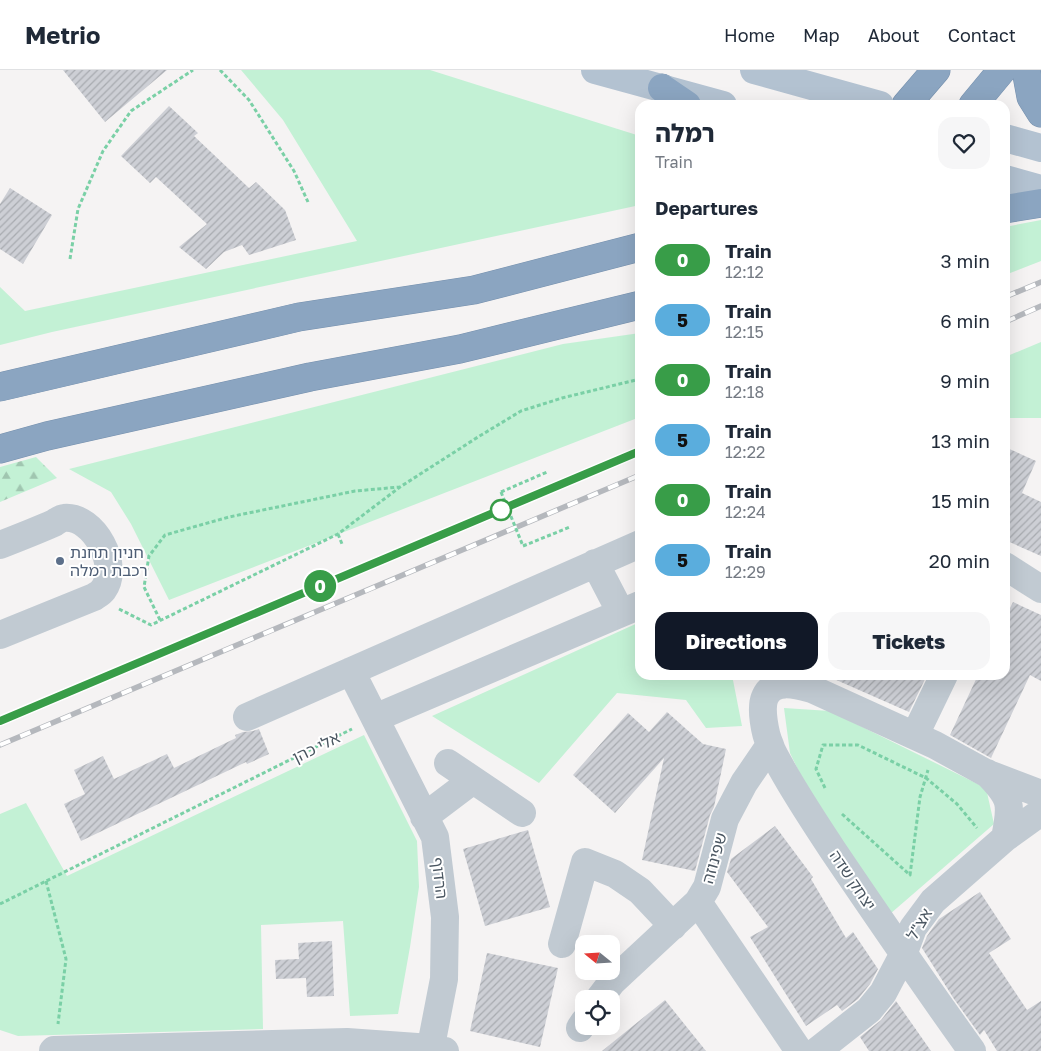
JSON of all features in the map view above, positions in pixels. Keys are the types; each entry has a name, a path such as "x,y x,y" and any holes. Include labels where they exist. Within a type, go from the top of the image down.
{"highway":[{"path":"910,100 936,70"},
{"path":"977,100 1002,70"},
{"path":"1026,70 1031,97 1041,113"},
{"path":"662,88 679,100"},
{"path":"1010,208 1041,203"},
{"path":"0,387 299,317 474,290 635,248"},
{"path":"0,449 46,436 310,376 460,350 635,306"}],"main road":[{"path":"595,70 705,100"},
{"path":"754,70 862,100"},
{"path":"1010,139 1041,148"},
{"path":"1010,180 1041,189"}],"street":[{"path":"0,545 63,518 79,521 93,530 102,544 107,559 107,582 94,597 0,635"},
{"path":"247,716 635,546"},
{"path":"376,718 631,610 595,563"},
{"path":"1010,569 1041,589"},
{"name":"הרדוף","path":"351,671 435,837 445,917 444,979 436,1050"},
{"path":"925,740 943,680"},
{"path":"767,683 793,684 812,689 925,740 986,773 1041,794"},
{"name":"יצחק שדה","path":"767,683 762,710 770,745 804,806 903,955 972,1051"},
{"name":"שפינוזה","path":"606,990 612,982 698,902 707,887 725,819 744,783 770,745"},
{"path":"448,763 522,813"},
{"path":"986,773 1002,788 1009,802 1009,818 999,843"},
{"path":"424,817 473,780"},
{"name":"אצ\"ל","path":"817,1051 869,1010 883,993 903,955 913,928 933,901 999,843 1041,812"},
{"path":"562,944 585,862 615,874 640,891 673,926"},
{"path":"698,902 799,1051"},
{"path":"53,1050 347,1042 436,1050"}],"path":[{"path":"70,259 78,209 103,151 131,110 192,70"},
{"path":"220,70 249,100 294,171 308,202"},
{"path":"94,597 151,625 338,534 400,487 522,411 562,398 635,381"},
{"path":"548,472 501,492 523,546 570,527"},
{"path":"160,620 144,587 149,556 165,535 229,517 355,491 400,487"},
{"path":"338,534 342,544"},
{"name":"אלי כהן","path":"0,904 376,718"},
{"path":"841,813 910,875 920,797 926,778 925,740"},
{"path":"827,792 816,769 823,745 858,745 926,778 999,843"},
{"path":"46,882 66,959 62,1001 53,1050"}],"green space":[{"path":"241,70 430,70 635,134 635,206 52,332 0,345 0,287 25,311 357,241 283,120"},
{"path":"1041,220 1041,261 1010,273 1010,226"},
{"path":"635,334 635,419 169,600 131,524 111,492 69,469 563,344"},
{"path":"1041,342 1041,418 1010,418 1010,355"},
{"path":"36,457 57,478 0,502 0,467"},
{"path":"635,624 635,680 733,680 742,726 706,728 686,700 617,693 539,783 432,716"},
{"path":"784,708 830,711 986,788 994,824 890,914 818,811 790,753"},
{"path":"364,735 417,841 419,887 398,1014 350,1016 343,921 261,925 263,1029 18,1036 0,1030 0,814 26,803 67,876"}],"building":[{"path":"63,70 167,70 105,122"},
{"path":"169,106 198,133 194,136 249,188 256,182 285,210 296,240 249,255 242,245 224,252 206,269 179,247 207,224 156,177 150,183 121,156"},
{"path":"10,188 52,215 23,264 0,249 0,204"},
{"path":"1010,449 1036,461 1022,493 1041,502 1041,556 1010,542"},
{"path":"1013,602 1041,615 1041,681 1030,675 991,758 950,735 976,680 1010,680 1010,608"},
{"path":"836,680 925,680 909,712"},
{"path":"667,712 703,744 726,749 714,807 710,815 695,871 642,860 664,758 615,813 573,775 628,713 649,732"},
{"path":"259,729 269,754 247,764 246,762 81,841 64,804 85,794 74,770 103,756 114,779 167,754 174,768 236,738 235,735"},
{"path":"775,826 813,877 811,879 846,938 853,932 878,969 870,984 858,999 842,1011 837,1005 806,1026 750,937 768,927 727,872 731,859"},
{"path":"528,830 550,907 485,926 463,849"},
{"path":"980,892 1011,939 989,953 1027,1010 1041,1001 1041,1051 997,1051 984,1030 980,1035 954,999 922,948 927,936 939,919"},
{"path":"332,941 334,996 307,997 306,978 276,979 275,960 299,959 298,943"},
{"path":"487,953 558,968 540,1047 470,1031"},
{"path":"665,1000 706,1051 602,1051"},
{"path":"896,1001 931,1051 869,1051 860,1037 881,1020"}],"railway":[{"path":"1010,295 1041,282"},
{"path":"1010,320 1041,306"},
{"path":"0,721 635,453"},
{"path":"0,745 635,477"}],"train":[{"name":"0","path":"0,721 635,453"}],"place":[{"name":"חניון תחנת רכבת רמלה","path":"60,561"}]}
